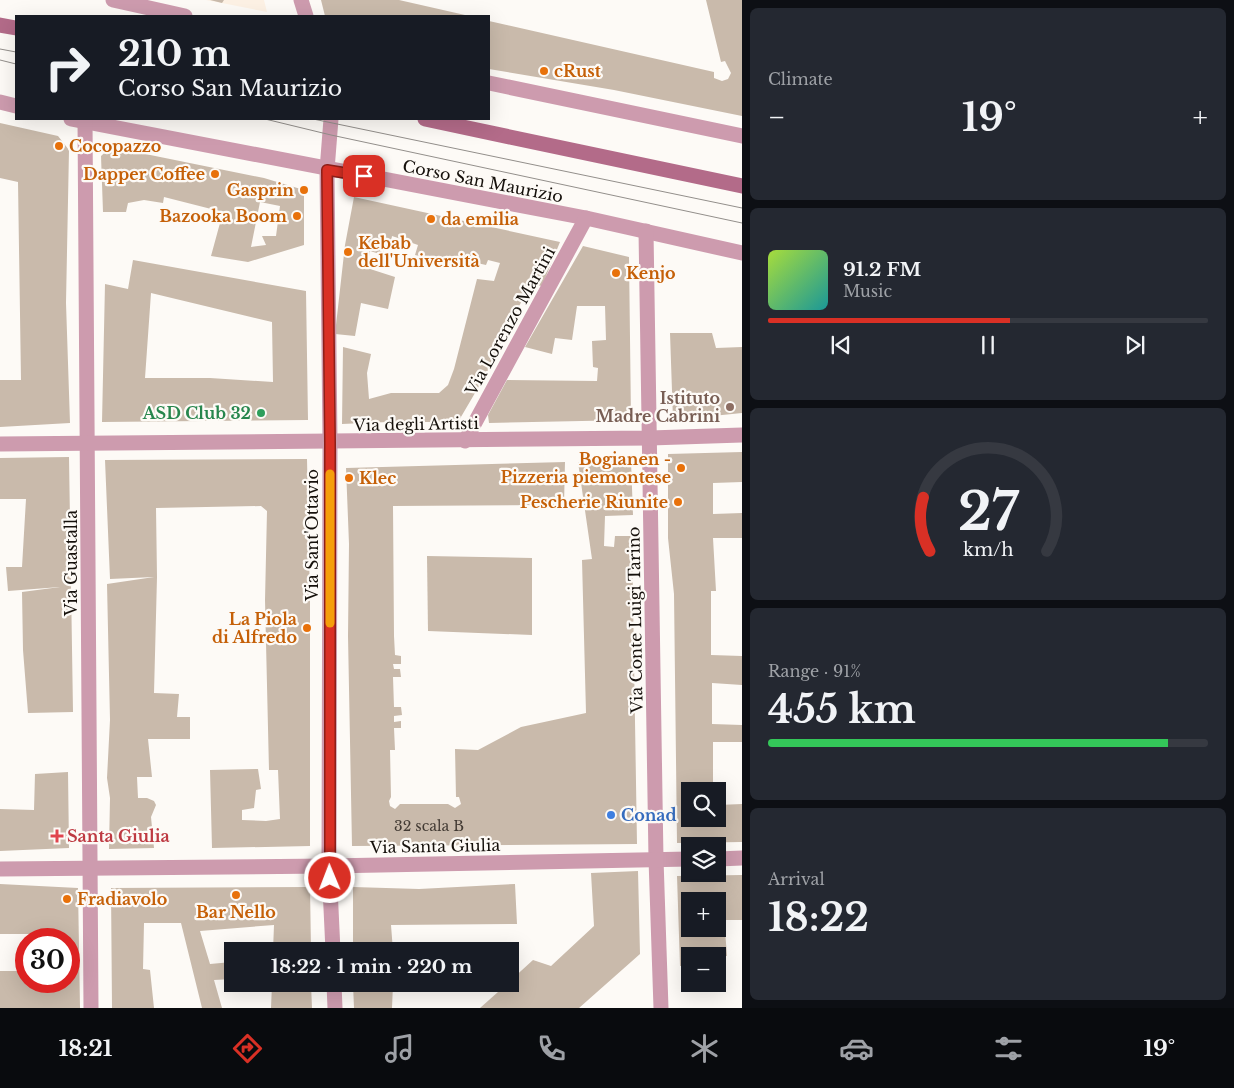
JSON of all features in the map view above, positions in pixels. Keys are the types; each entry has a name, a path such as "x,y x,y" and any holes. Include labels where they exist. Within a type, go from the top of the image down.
{"main road":[{"path":"0,25 15,28"},
{"path":"430,120 742,186"}],"street":[{"path":"114,0 181,15"},
{"path":"301,0 306,15"},
{"path":"490,83 742,136"},
{"path":"0,102 15,106"},
{"name":"Corso San Maurizio","path":"80,120 327,170 586,218 742,254"},
{"name":"Via Guastalla","path":"80,120 88,442 91,1008"},
{"name":"Via Sant'Ottavio","path":"331,120 327,170 330,442 330,866 333,942"},
{"name":"Via Lorenzo Martini","path":"465,441 586,218"},
{"name":"Via Conte Luigi Tarino","path":"646,232 656,859 661,1008"},
{"name":"Via degli Artisti","path":"0,444 465,441 742,435"},
{"path":"726,859 742,858"},
{"name":"Via Santa Giulia","path":"0,869 330,866 681,859"},
{"path":"334,992 335,1008"}],"shaded area":[{"path":"206,0 264,0 267,12 222,3"}],"building":[{"path":"210,0 224,0 222,3"},
{"path":"321,0 399,0 465,15 325,15"},
{"path":"706,0 742,0 742,116 614,90 490,69 490,21 714,72 714,78 722,81 728,79 731,73 725,61 721,62"},
{"path":"0,123 58,136 69,150 66,303 70,423 0,427 0,380 21,380 18,182 0,178"},
{"path":"111,147 264,178 304,190 304,245 248,262 211,256 223,212 164,197 163,203 144,200 128,203 126,212 103,212 101,156","holes":["260,202 280,206 276,236 262,236 266,245 251,247"]},
{"path":"354,197 560,242 542,286 530,284 485,376 458,422 342,424 343,347 371,354 367,373 369,399 391,393 439,393 448,385 454,369 477,279 494,281 500,263 488,260 486,265 477,263 476,269 415,255 418,245 392,236 390,248 384,247 383,255 370,251 367,268 395,277 388,309 361,303 355,336 335,334 345,245"},
{"path":"583,246 629,257 631,420 489,423 488,415 507,380 597,381 598,368 593,367 592,341 606,340 605,306 577,306 572,340 555,338 552,354 525,347"},
{"path":"133,260 306,291 308,420 102,422 105,284 128,289","holes":["151,293 272,322 273,382 210,378 145,378"]},
{"name":"Istituto Madre Cabrini","path":"670,333 712,333 716,348 742,347 742,413 673,420"},
{"path":"742,452 742,482 713,483 713,514 742,513 742,538 713,538 716,591 711,591 711,655 742,656 742,685 712,683 712,724 742,725 742,742 713,742 713,782 681,782 681,827 726,827 726,805 742,804 742,842 726,842 726,837 681,837 681,843 677,843 674,594 668,538 668,454"},
{"path":"69,457 73,712 28,713 23,650 22,592 60,587 8,591 6,567 22,567 26,499 0,499 0,458"},
{"path":"307,459 310,600 310,846 212,848 210,770 258,769 261,789 256,790 254,808 242,810 242,820 266,821 280,819 278,770 269,770 265,600 267,511 261,506 156,508 157,577 154,693 179,694 177,717 190,717 190,739 148,739 152,777 137,777 138,798 147,798 154,801 156,805 151,817 154,848 109,849 110,798 107,778 110,720 107,584 154,577 110,579 105,460"},
{"path":"631,461 633,515 605,516 604,546 614,547 615,536 632,536 637,844 352,846 348,636 349,544 346,468 565,462 564,505 393,506 395,655 401,656 401,664 393,664 394,669 400,669 401,677 393,677 394,707 401,707 402,715 394,716 394,722 401,721 401,728 394,728 395,750 390,750 390,806 395,809 400,804 448,804 455,808 461,804 459,797 456,797 455,749 478,750 521,727 586,713 582,560 592,559 578,462"},
{"path":"427,556 532,558 532,635 428,631"},
{"path":"68,772 69,848 0,851 0,809 34,810 35,774"},
{"path":"638,871 640,954 579,1008 480,1008 498,992 519,992 519,973 533,960 551,966 594,926 591,873"},
{"path":"726,875 742,875 742,920 726,920 726,892 681,892 681,937 726,937 727,956 726,947 681,947 680,966 677,876 681,876 681,882 726,882"},
{"path":"0,884 78,888 79,928 15,928 15,934 0,934"},
{"path":"515,884 517,924 391,925 392,942 353,942 353,887 419,889"},
{"path":"310,887 311,942 273,942 274,925 200,931 210,964 224,963 224,979 214,980 222,1008 202,1008 181,923 144,923 143,969 150,970 154,1008 112,1008 111,888"},
{"path":"0,971 15,971 15,993 80,993 80,1008 0,1008"},
{"path":"272,992 311,992 312,1008 271,1008"},
{"path":"353,992 393,992 392,1008 354,1008"}],"tram line":[{"path":"0,49 15,52"},
{"path":"0,60 15,64"},
{"path":"269,120 742,223"},
{"path":"318,120 742,208"}],"slow traffic":[{"path":"330,474 330,623"}],"place":[{"name":"cRust","path":"544,71"},
{"name":"Cocopazzo","path":"59,146"},
{"name":"Dapper Coffee","path":"215,174"},
{"name":"Gasprin","path":"304,190"},
{"name":"Bazooka Boom","path":"297,216"},
{"name":"da emilia","path":"431,219"},
{"name":"Kebab dell'Università","path":"348,252"},
{"name":"Kenjo","path":"616,273"},
{"name":"Istituto Madre Cabrini","path":"730,407"},
{"name":"ASD Club 32","path":"261,413"},
{"name":"Bogianen - Pizzeria piemontese","path":"681,468"},
{"name":"Klec","path":"349,478"},
{"name":"Pescherie Riunite","path":"678,502"},
{"name":"La Piola di Alfredo","path":"307,628"},
{"name":"Conad","path":"611,815"},
{"name":"Santa Giulia","path":"57,836"},
{"name":"Bar Nello","path":"236,895"},
{"name":"Fradiavolo","path":"67,899"}],"route":[{"path":"330,878 330,442 327,170 364,176"}]}
